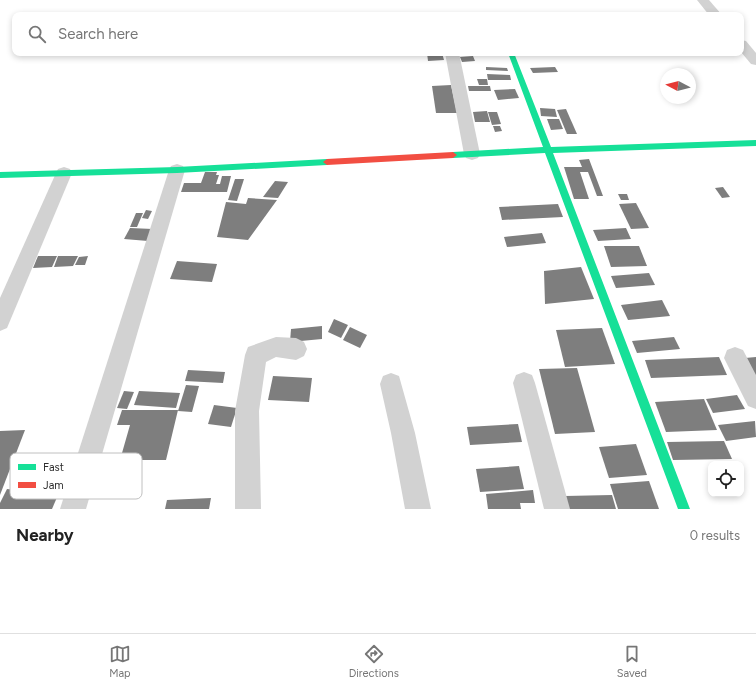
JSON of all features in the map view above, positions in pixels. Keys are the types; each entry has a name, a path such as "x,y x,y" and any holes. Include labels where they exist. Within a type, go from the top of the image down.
{"street":[{"path":"703,0 713,12"},
{"path":"744,47 756,61"},
{"path":"453,56 472,154"},
{"path":"511,56 684,509"},
{"path":"0,175 177,170 547,150 756,143"},
{"path":"90,453 177,170"},
{"path":"0,321 64,173"},
{"path":"248,509 247,411 256,356 276,347 296,349"},
{"path":"734,358 756,398"},
{"path":"524,383 557,509"},
{"path":"391,384 403,433 418,509"},
{"path":"73,509 76,499"}],"building":[{"path":"427,56 443,56 444,60 428,61"},
{"path":"473,56 475,61 462,62 460,57"},
{"path":"486,67 507,68 508,71 486,70"},
{"path":"555,67 558,72 533,73 530,68"},
{"path":"487,74 510,75 511,80 488,80"},
{"path":"477,79 487,79 488,85 479,85"},
{"path":"451,85 457,113 436,113 432,86"},
{"path":"468,86 490,86 491,91 469,91"},
{"path":"515,89 519,98 498,100 494,90"},
{"path":"540,108 555,109 557,117 541,116"},
{"path":"566,109 577,134 567,134 557,110"},
{"path":"487,111 490,122 475,122 473,112"},
{"path":"488,112 497,112 501,124 492,125"},
{"path":"547,119 559,119 563,129 551,130"},
{"path":"493,126 500,126 502,131 495,132"},
{"path":"589,159 603,196 597,196 588,172 580,172 589,199 574,199 564,167 582,167 579,160"},
{"path":"205,172 217,172 216,175 219,175 216,184 220,184 222,176 231,176 227,192 181,192 184,183 201,183"},
{"path":"235,179 244,179 237,201 228,200"},
{"path":"275,181 288,182 278,198 263,197"},
{"path":"723,187 730,197 722,198 715,188"},
{"path":"618,194 627,194 629,200 621,200"},
{"path":"248,198 277,200 248,240 217,237 226,202 246,204"},
{"path":"636,203 649,228 631,229 619,204"},
{"path":"558,204 563,217 502,220 499,207"},
{"path":"146,210 152,211 148,219 142,218"},
{"path":"136,213 143,213 137,227 130,227"},
{"path":"130,228 153,229 148,241 124,239"},
{"path":"626,228 631,239 598,241 593,230"},
{"path":"542,233 546,243 507,247 504,237"},
{"path":"604,246 639,246 647,266 611,267"},
{"path":"38,256 57,256 52,267 33,268"},
{"path":"58,256 78,256 73,266 54,267"},
{"path":"88,256 85,265 75,265 79,257"},
{"path":"177,261 217,264 212,282 170,279"},
{"path":"581,267 594,299 545,304 544,271"},
{"path":"649,273 655,285 616,288 611,276"},
{"path":"662,300 670,316 628,320 621,305"},
{"path":"334,319 348,325 341,338 328,332"},
{"path":"322,326 322,339 290,342 291,329"},
{"path":"350,327 367,335 360,348 343,340"},
{"path":"602,328 615,364 565,367 556,330"},
{"path":"674,337 680,349 637,353 632,341"},
{"path":"719,357 727,375 651,378 645,360"},
{"path":"756,357 756,378 745,358"},
{"path":"577,368 595,432 555,434 539,369"},
{"path":"188,370 225,372 223,383 185,381"},
{"path":"273,376 312,378 309,402 268,400"},
{"path":"186,385 199,386 192,412 178,411"},
{"path":"124,391 134,392 127,409 117,408"},
{"path":"139,391 180,393 176,408 134,405"},
{"path":"737,395 745,409 713,413 706,399"},
{"path":"704,399 717,430 666,432 655,402"},
{"path":"214,405 237,408 231,427 208,424"},
{"path":"122,410 178,410 166,460 142,460 142,453 122,453 130,425 117,425"},
{"path":"755,421 756,437 726,441 718,425"},
{"path":"518,424 522,442 470,445 467,427"},
{"path":"25,430 16,453 10,453 10,469 0,495 0,431"},
{"path":"724,441 732,459 673,460 667,442"},
{"path":"636,444 647,475 609,478 599,447"},
{"path":"519,466 524,489 480,492 476,469"},
{"path":"649,481 659,509 618,509 610,484"},
{"path":"7,489 10,489 10,499 56,499 52,509 0,509 0,503"},
{"path":"533,490 535,503 520,503 521,509 488,509 486,494"},
{"path":"612,495 616,509 568,509 565,496"},
{"path":"211,498 209,509 165,509 167,500"}],"traffic: fast":[{"path":"512,56 684,509"},
{"path":"453,155 547,150 756,143"},
{"path":"0,175 177,170 327,162"}],"traffic: jam":[{"path":"327,162 453,155"}]}
